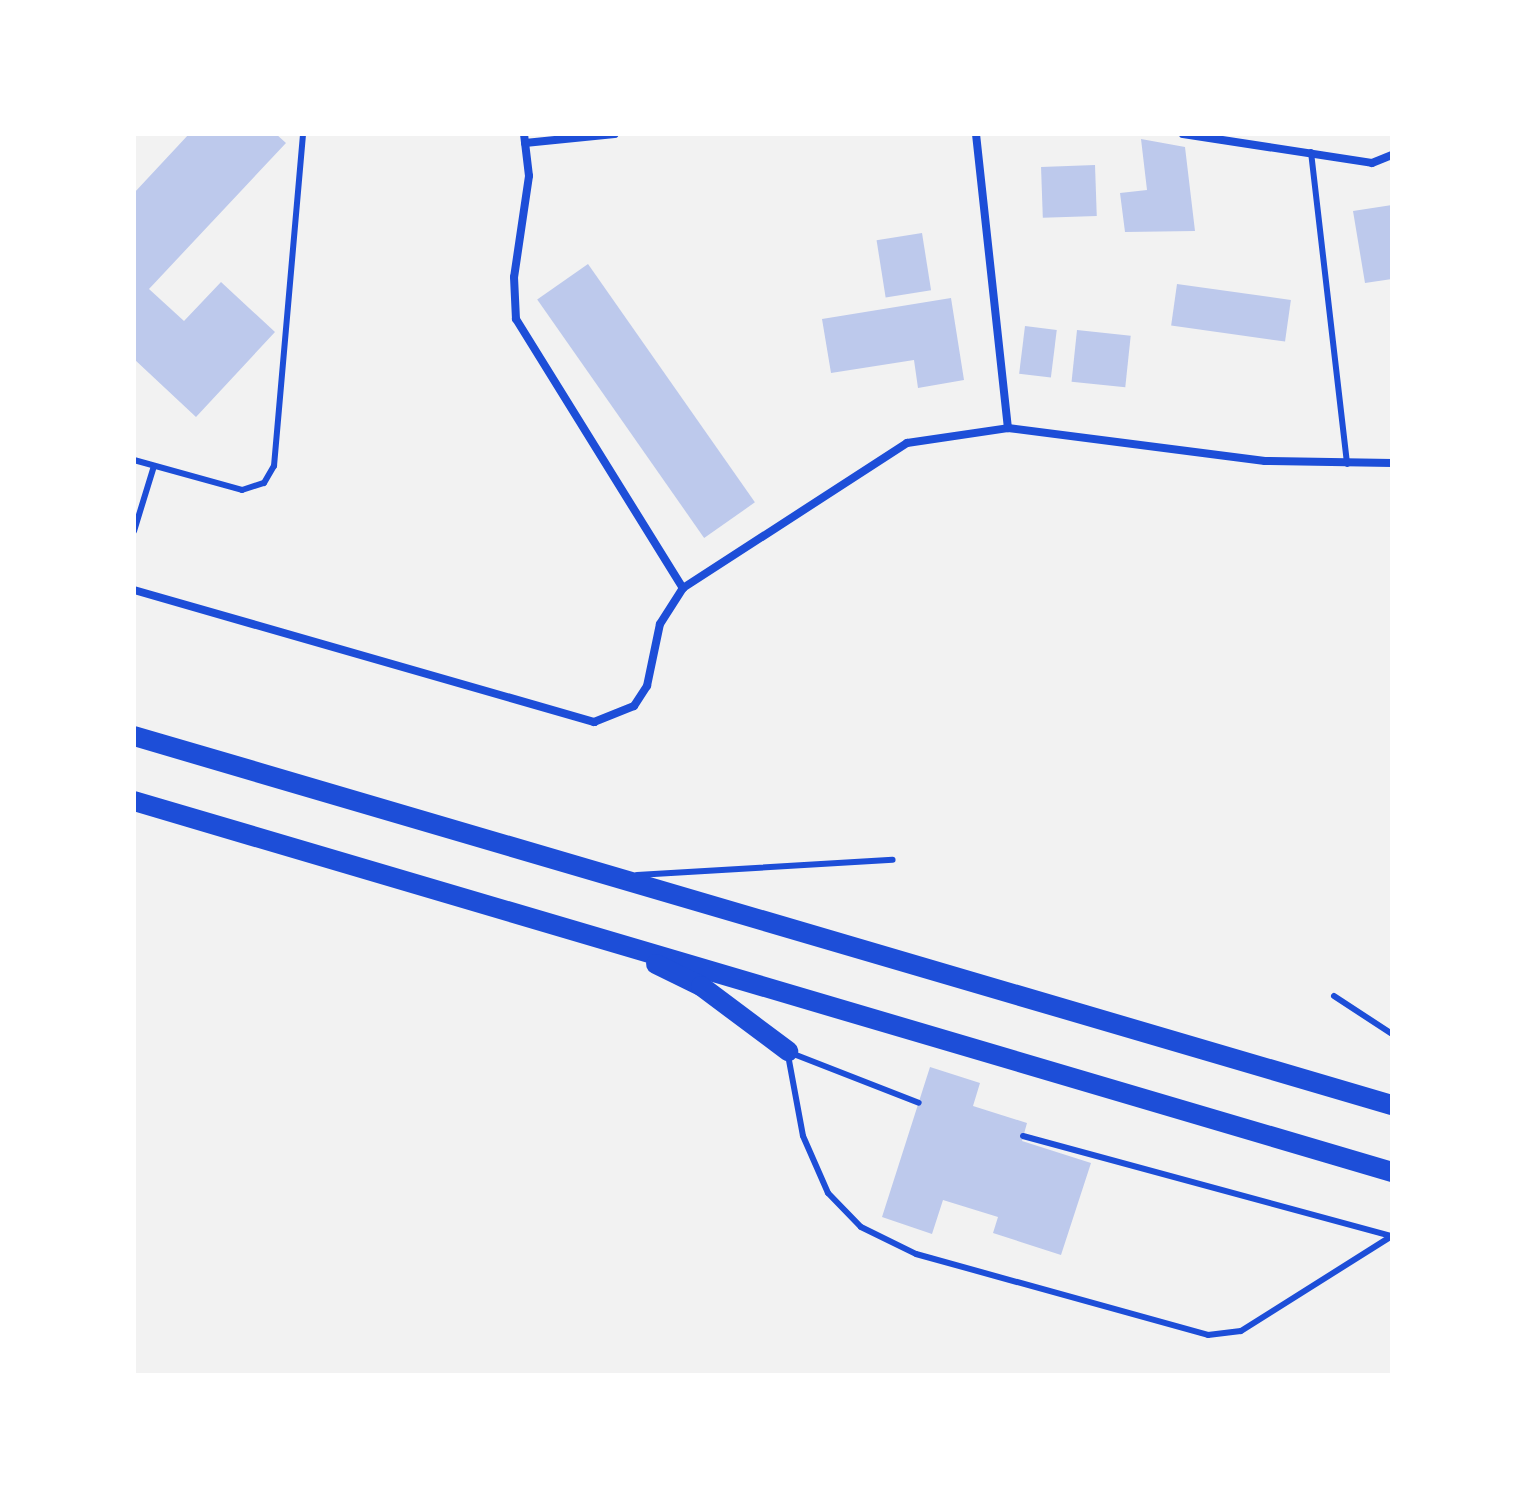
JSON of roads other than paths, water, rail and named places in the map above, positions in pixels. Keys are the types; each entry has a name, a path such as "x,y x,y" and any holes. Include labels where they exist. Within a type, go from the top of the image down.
{"main road":[{"path":"134,736 1392,1105"},
{"path":"134,801 1392,1172"},
{"path":"598,937 701,986 788,1051"}],"street":[{"path":"615,134 524,139 528,190 514,277 516,319 683,588"},
{"path":"976,134 1008,428"},
{"path":"1183,134 1372,163 1392,155"},
{"path":"134,590 594,722 634,706 647,686 660,624 683,588 907,443 1008,428 1347,464 1392,463"}],"lane":[{"path":"134,460 242,490 264,483 274,466 303,134"},
{"path":"1311,152 1347,464"},
{"path":"134,531 154,466"},
{"path":"619,877 893,860"},
{"path":"1334,996 1392,1034"},
{"path":"788,1051 919,1103"},
{"path":"788,1051 803,1136 828,1193 861,1227 916,1254 1208,1335 1241,1331 1392,1236"},
{"path":"1023,1136 1392,1236"}]}
